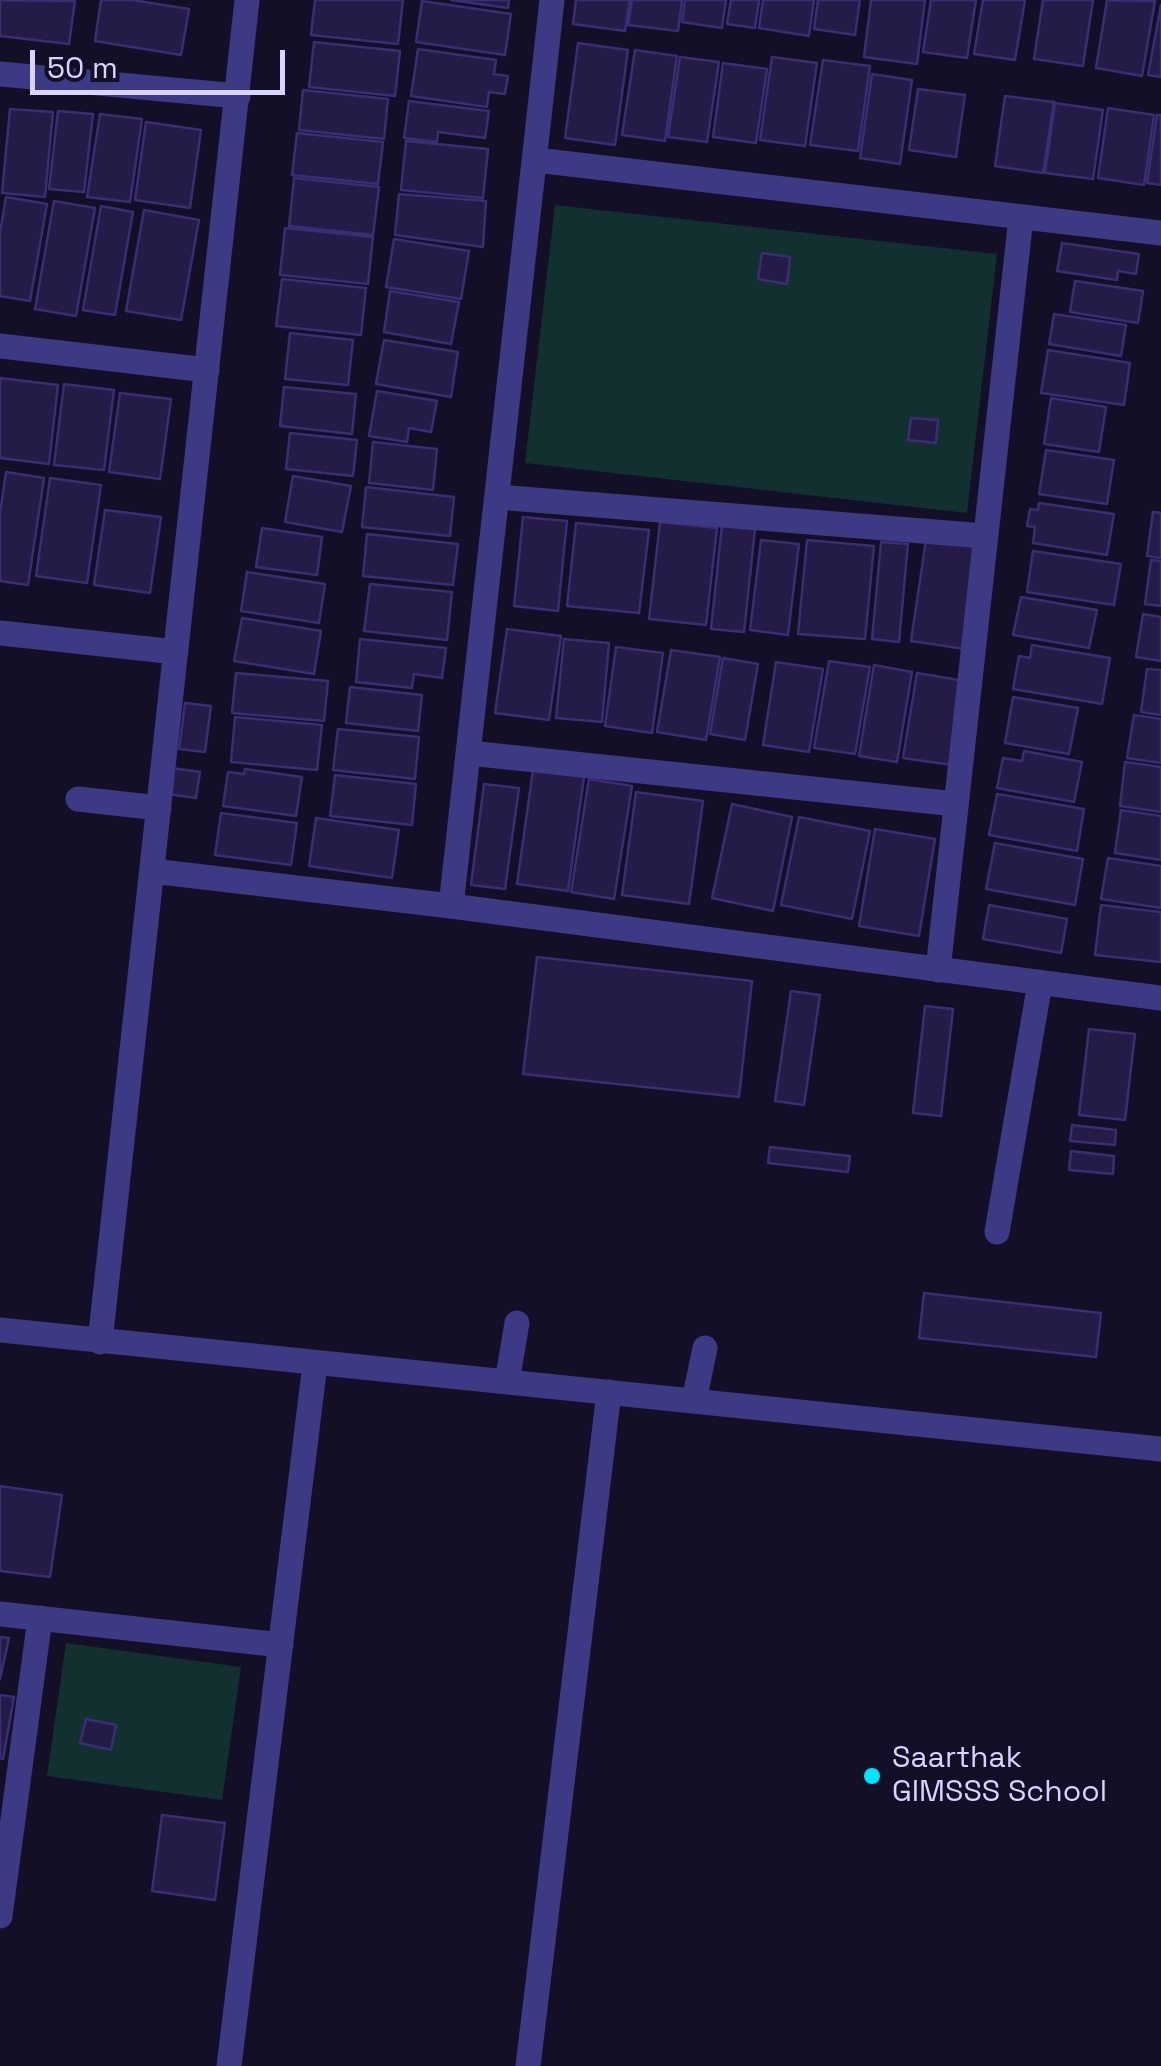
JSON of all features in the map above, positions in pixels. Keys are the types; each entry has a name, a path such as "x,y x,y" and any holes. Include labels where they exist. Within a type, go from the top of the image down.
{"street":[{"path":"100,1342 247,0"},
{"path":"451,906 552,0"},
{"path":"0,74 238,96"},
{"path":"536,160 1161,233"},
{"path":"938,970 1021,217"},
{"path":"0,346 207,370"},
{"path":"498,497 986,536"},
{"path":"0,633 176,652"},
{"path":"469,753 956,804"},
{"path":"78,798 159,808"},
{"path":"152,871 1161,998"},
{"path":"997,1232 1040,983"},
{"path":"506,1382 518,1322"},
{"path":"0,1330 1161,1450"},
{"path":"694,1401 705,1348"},
{"path":"229,2066 315,1364"},
{"path":"528,2066 609,1392"},
{"path":"0,1614 281,1644"},
{"path":"0,1916 40,1618"}],"green space":[{"path":"555,205 997,254 967,513 525,463"},
{"path":"66,1643 241,1667 222,1800 47,1776"}],"building":[{"path":"0,0 75,1 69,44 0,36"},
{"path":"101,0 132,0 189,9 181,55 95,41"},
{"path":"315,0 403,0 398,44 311,35"},
{"path":"451,0 509,0 508,8"},
{"path":"576,0 630,0 625,31 573,24"},
{"path":"632,0 682,0 678,31 628,25"},
{"path":"685,0 726,0 722,28 682,22"},
{"path":"731,0 759,0 755,28 727,24"},
{"path":"763,0 814,0 809,36 759,28"},
{"path":"818,0 860,0 855,35 814,29"},
{"path":"871,0 925,0 917,64 864,57"},
{"path":"931,0 976,0 967,58 923,52"},
{"path":"983,0 1025,0 1015,60 974,54"},
{"path":"1043,0 1093,0 1083,66 1034,59"},
{"path":"1107,0 1155,1 1142,76 1096,68"},
{"path":"422,1 511,14 505,55 416,42"},
{"path":"1161,5 1161,77 1148,75"},
{"path":"314,42 400,51 395,96 309,87"},
{"path":"578,43 628,50 615,145 565,138"},
{"path":"418,49 496,60 494,74 508,76 505,94 489,92 487,107 411,96"},
{"path":"635,50 677,56 665,141 622,135"},
{"path":"680,57 719,62 707,142 668,137"},
{"path":"772,57 817,63 805,146 760,140"},
{"path":"823,60 870,66 858,151 810,145"},
{"path":"723,63 767,69 756,143 713,137"},
{"path":"872,74 912,80 900,164 860,158"},
{"path":"918,89 965,95 956,157 909,150"},
{"path":"303,90 388,99 384,139 299,130"},
{"path":"1005,96 1054,102 1043,173 995,166"},
{"path":"409,101 489,111 485,138 438,132 437,142 404,138"},
{"path":"1055,103 1103,110 1093,179 1045,173"},
{"path":"1108,108 1154,115 1144,185 1098,178"},
{"path":"10,109 53,112 45,197 2,193"},
{"path":"58,111 93,114 84,192 49,189"},
{"path":"100,114 142,119 130,202 87,197"},
{"path":"1157,115 1161,115 1161,185 1147,183"},
{"path":"146,122 201,130 190,208 135,200"},
{"path":"297,133 383,142 378,184 292,175"},
{"path":"406,141 488,149 483,198 401,190"},
{"path":"294,178 379,187 373,235 289,226"},
{"path":"399,194 486,201 483,247 395,235"},
{"path":"6,197 47,204 30,301 0,296 0,233"},
{"path":"54,201 95,208 76,316 35,309"},
{"path":"101,206 133,212 115,315 83,310"},
{"path":"144,210 199,220 181,320 126,311"},
{"path":"285,228 373,237 368,284 280,275"},
{"path":"394,239 469,251 461,299 386,287"},
{"path":"1062,243 1139,254 1136,274 1118,271 1117,280 1057,271"},
{"path":"762,253 790,257 787,284 758,279"},
{"path":"282,279 366,288 361,335 276,326"},
{"path":"1075,281 1143,291 1138,323 1070,312"},
{"path":"390,291 459,302 451,344 384,332"},
{"path":"1054,314 1126,325 1121,356 1049,344"},
{"path":"290,333 353,340 348,385 285,379"},
{"path":"384,340 458,352 451,397 376,384"},
{"path":"1048,350 1130,363 1124,405 1041,393"},
{"path":"0,378 58,385 49,464 0,458"},
{"path":"64,384 114,390 104,470 54,465"},
{"path":"284,387 356,394 352,434 280,426"},
{"path":"377,391 437,401 431,432 409,428 407,442 369,436"},
{"path":"120,393 171,399 160,479 109,472"},
{"path":"1051,398 1106,407 1099,452 1044,444"},
{"path":"911,418 938,420 936,443 908,440"},
{"path":"290,433 357,440 353,476 286,469"},
{"path":"373,442 437,449 433,490 369,483"},
{"path":"1046,450 1114,460 1107,504 1039,494"},
{"path":"6,472 44,478 28,585 0,581 0,513"},
{"path":"293,476 351,486 342,532 285,522"},
{"path":"50,478 101,485 87,583 36,576"},
{"path":"366,487 454,497 450,536 362,527"},
{"path":"1039,503 1114,514 1107,555 1033,543 1035,527 1027,526 1030,509 1038,510"},
{"path":"105,510 161,517 150,593 94,585"},
{"path":"1153,512 1161,513 1161,558 1147,556"},
{"path":"523,517 567,521 558,611 514,606"},
{"path":"660,522 717,528 706,625 649,619"},
{"path":"576,523 649,530 639,613 567,606"},
{"path":"722,525 755,529 744,632 711,629"},
{"path":"262,528 322,537 317,575 256,567"},
{"path":"367,534 458,544 453,585 363,576"},
{"path":"761,540 799,544 788,635 750,630"},
{"path":"807,540 874,546 865,639 798,634"},
{"path":"926,540 980,547 965,649 911,641"},
{"path":"881,542 908,544 899,642 872,639"},
{"path":"1033,551 1121,564 1114,605 1027,592"},
{"path":"1151,560 1161,561 1161,606 1145,604"},
{"path":"247,572 325,584 319,623 241,611"},
{"path":"370,584 452,592 447,640 364,631"},
{"path":"1021,597 1097,610 1089,648 1013,635"},
{"path":"1143,614 1161,617 1161,661 1136,657"},
{"path":"242,618 321,631 314,674 234,661"},
{"path":"507,629 561,636 549,720 495,713"},
{"path":"360,639 446,648 442,678 414,674 412,688 356,682"},
{"path":"564,639 609,643 602,722 556,718"},
{"path":"1032,645 1110,658 1102,704 1013,689 1019,656 1030,658"},
{"path":"616,647 663,653 652,733 605,726"},
{"path":"671,650 720,657 706,740 657,732"},
{"path":"723,658 758,664 745,740 710,734"},
{"path":"829,661 870,667 855,754 814,748"},
{"path":"776,662 823,669 809,752 763,745"},
{"path":"874,665 912,672 897,762 859,756"},
{"path":"1147,669 1161,670 1161,715 1141,712"},
{"path":"236,673 328,681 324,721 232,713"},
{"path":"917,673 965,681 952,765 903,758"},
{"path":"350,687 422,695 418,731 346,723"},
{"path":"1013,697 1078,708 1069,754 1005,743"},
{"path":"185,703 211,706 205,752 179,749"},
{"path":"1134,715 1161,719 1161,763 1127,758"},
{"path":"235,717 322,725 317,770 231,762"},
{"path":"338,729 419,737 415,779 333,770"},
{"path":"1024,751 1082,762 1074,802 997,788 1003,758 1022,761"},
{"path":"1125,762 1161,767 1161,812 1120,806"},
{"path":"172,768 200,772 196,798 168,794"},
{"path":"245,769 302,777 296,816 223,806 228,772 244,774"},
{"path":"533,770 584,777 568,891 517,884"},
{"path":"335,775 416,784 412,825 330,816"},
{"path":"589,779 632,786 614,899 571,892"},
{"path":"484,784 519,788 505,889 471,885"},
{"path":"636,792 703,801 689,904 622,895"},
{"path":"997,794 1084,809 1077,851 989,835"},
{"path":"732,804 792,817 773,911 712,898"},
{"path":"1121,810 1161,816 1161,860 1115,853"},
{"path":"221,813 297,823 291,865 215,855"},
{"path":"799,817 870,831 852,919 781,905"},
{"path":"316,818 399,830 392,878 309,866"},
{"path":"875,829 935,839 919,936 859,926"},
{"path":"995,843 1083,859 1075,905 986,889"},
{"path":"1108,858 1161,866 1161,908 1101,899"},
{"path":"989,905 1067,919 1061,953 983,939"},
{"path":"1101,905 1161,912 1161,962 1095,955"},
{"path":"537,957 752,981 739,1097 523,1074"},
{"path":"791,991 820,995 804,1105 775,1101"},
{"path":"925,1006 953,1009 941,1116 913,1113"},
{"path":"1089,1029 1135,1034 1125,1120 1079,1115"},
{"path":"1072,1125 1116,1130 1115,1145 1070,1141"},
{"path":"770,1147 850,1156 848,1172 768,1163"},
{"path":"1071,1151 1114,1156 1113,1174 1069,1170"},
{"path":"924,1293 1101,1313 1096,1357 919,1338"},
{"path":"0,1486 62,1495 50,1577 0,1571"},
{"path":"0,1637 9,1638 0,1679"},
{"path":"0,1695 14,1697 3,1759 0,1758"},
{"path":"86,1719 116,1725 111,1750 80,1743"},
{"path":"162,1815 225,1823 215,1900 152,1891"}],"place":[{"name":"Saarthak GIMSSS School","path":"872,1776"}]}
